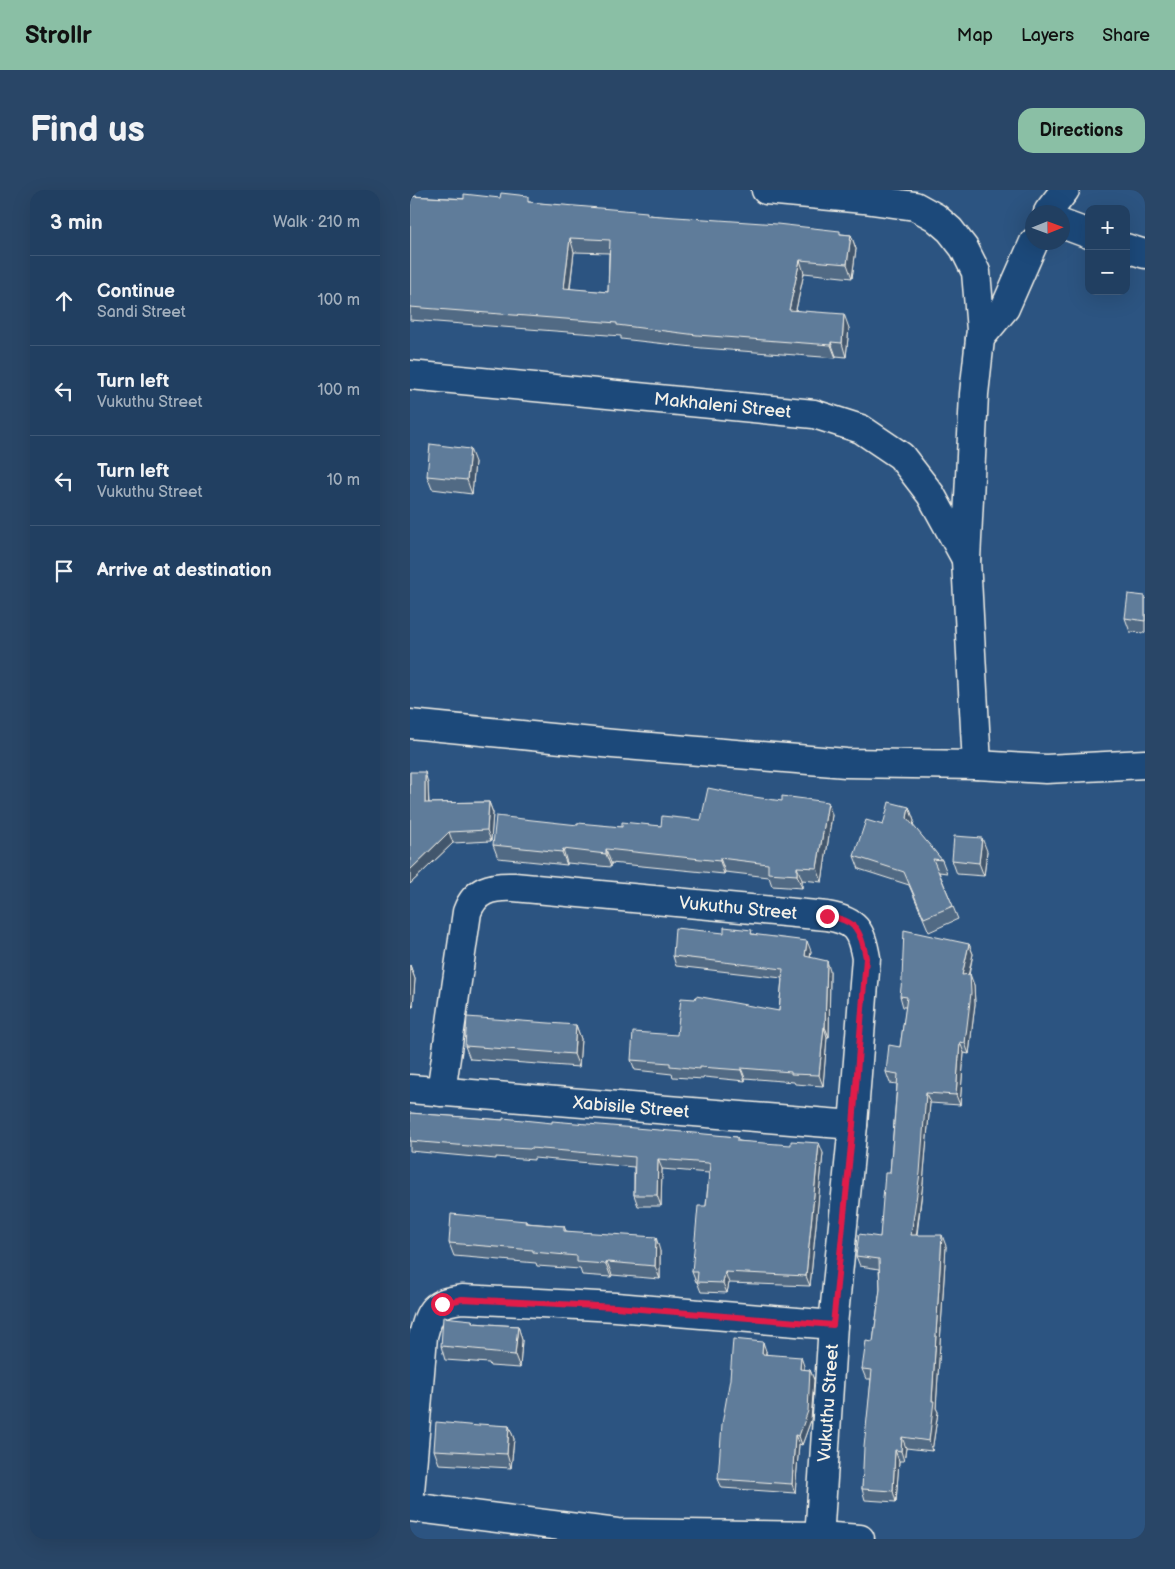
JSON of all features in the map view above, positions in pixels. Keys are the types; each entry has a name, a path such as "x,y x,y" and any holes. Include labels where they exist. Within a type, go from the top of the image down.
{"street":[{"name":"Makhaleni Street","path":"766,190 864,199 900,197 935,217 950,230 964,248 976,272 980,334 968,496 966,560 977,765"},
{"path":"1053,205 1065,190"},
{"path":"1070,227 1085,233"},
{"path":"1130,249 1145,254"},
{"path":"980,334 1005,308 1030,250"},
{"name":"Makhaleni Street","path":"410,375 814,414 861,429 901,456 931,495 966,560"},
{"path":"410,724 846,763 977,765 1046,769 1145,764"},
{"name":"Vukuthu Street","path":"441,1092 467,912 470,903 484,890 514,886 827,916 839,918 850,923 861,934 866,958 853,1125 833,1325 819,1538"},
{"name":"Xabisile Street","path":"410,1089 853,1125"},
{"path":"410,1492 423,1336 428,1316 434,1308 442,1304 462,1299 616,1307 833,1325"},
{"path":"410,1507 617,1536 860,1539"}],"building":[{"path":"501,193 528,196 528,202 647,212 647,215 777,224 840,231 840,234 851,235 847,264 800,260 789,310 844,314 842,343 831,342 831,345 697,335 617,325 617,323 410,307 410,196 464,199 464,194 500,198","holes":["570,238 610,240 608,292 564,288"]},
{"path":"430,444 470,449 467,480 427,476"},
{"path":"1128,594 1145,596 1145,621 1125,618"},
{"path":"410,772 425,772 425,803 489,802 487,830 449,832 410,870"},
{"path":"708,788 782,801 782,796 828,802 817,868 797,867 797,875 768,873 768,864 720,858 720,861 606,849 606,854 563,849 562,852 493,845 496,816 578,825 578,823 622,827 622,822 661,826 662,816 701,820"},
{"path":"889,802 909,807 907,818 942,860 933,859 953,906 924,918 904,872 854,856 866,820 883,825"},
{"path":"954,836 982,838 979,863 952,860"},
{"path":"724,927 752,930 751,934 807,941 805,956 827,961 825,1027 819,1075 791,1074 791,1072 741,1068 741,1070 700,1067 700,1069 670,1066 670,1063 631,1060 633,1032 677,1035 681,998 695,999 696,996 779,1011 783,969 673,956 675,928 724,933"},
{"path":"904,930 969,944 962,975 970,974 971,993 965,1043 960,1042 956,1095 926,1093 920,1173 911,1235 942,1235 932,1401 934,1401 929,1441 902,1437 901,1451 895,1450 893,1491 862,1489 864,1447 872,1370 862,1369 866,1341 873,1342 880,1289 879,1259 856,1256 859,1234 880,1237 885,1173 890,1173 898,1074 886,1072 889,1045 900,1047 907,997 900,996"},
{"path":"467,1017 576,1025 574,1054 465,1046"},
{"path":"410,1113 503,1120 503,1118 552,1123 552,1121 737,1137 737,1141 791,1145 791,1141 819,1143 806,1276 725,1272 723,1283 697,1282 698,1272 692,1272 698,1206 706,1206 710,1164 708,1163 658,1159 657,1195 634,1195 635,1157 531,1148 492,1148 410,1141"},
{"path":"451,1214 564,1226 564,1231 656,1237 655,1266 607,1262 606,1264 577,1262 577,1256 533,1252 533,1250 449,1243"},
{"path":"443,1317 472,1320 472,1323 518,1326 515,1355 441,1346"},
{"path":"733,1339 763,1342 762,1354 801,1357 800,1369 810,1370 808,1411 799,1436 795,1435 792,1484 718,1479 722,1424 730,1379"},
{"path":"436,1422 479,1426 479,1424 509,1426 507,1454 434,1450"}],"route":[{"path":"442,1304 462,1299 616,1307 833,1325 853,1125 866,958 861,934 856,928 839,918 827,916"}]}
